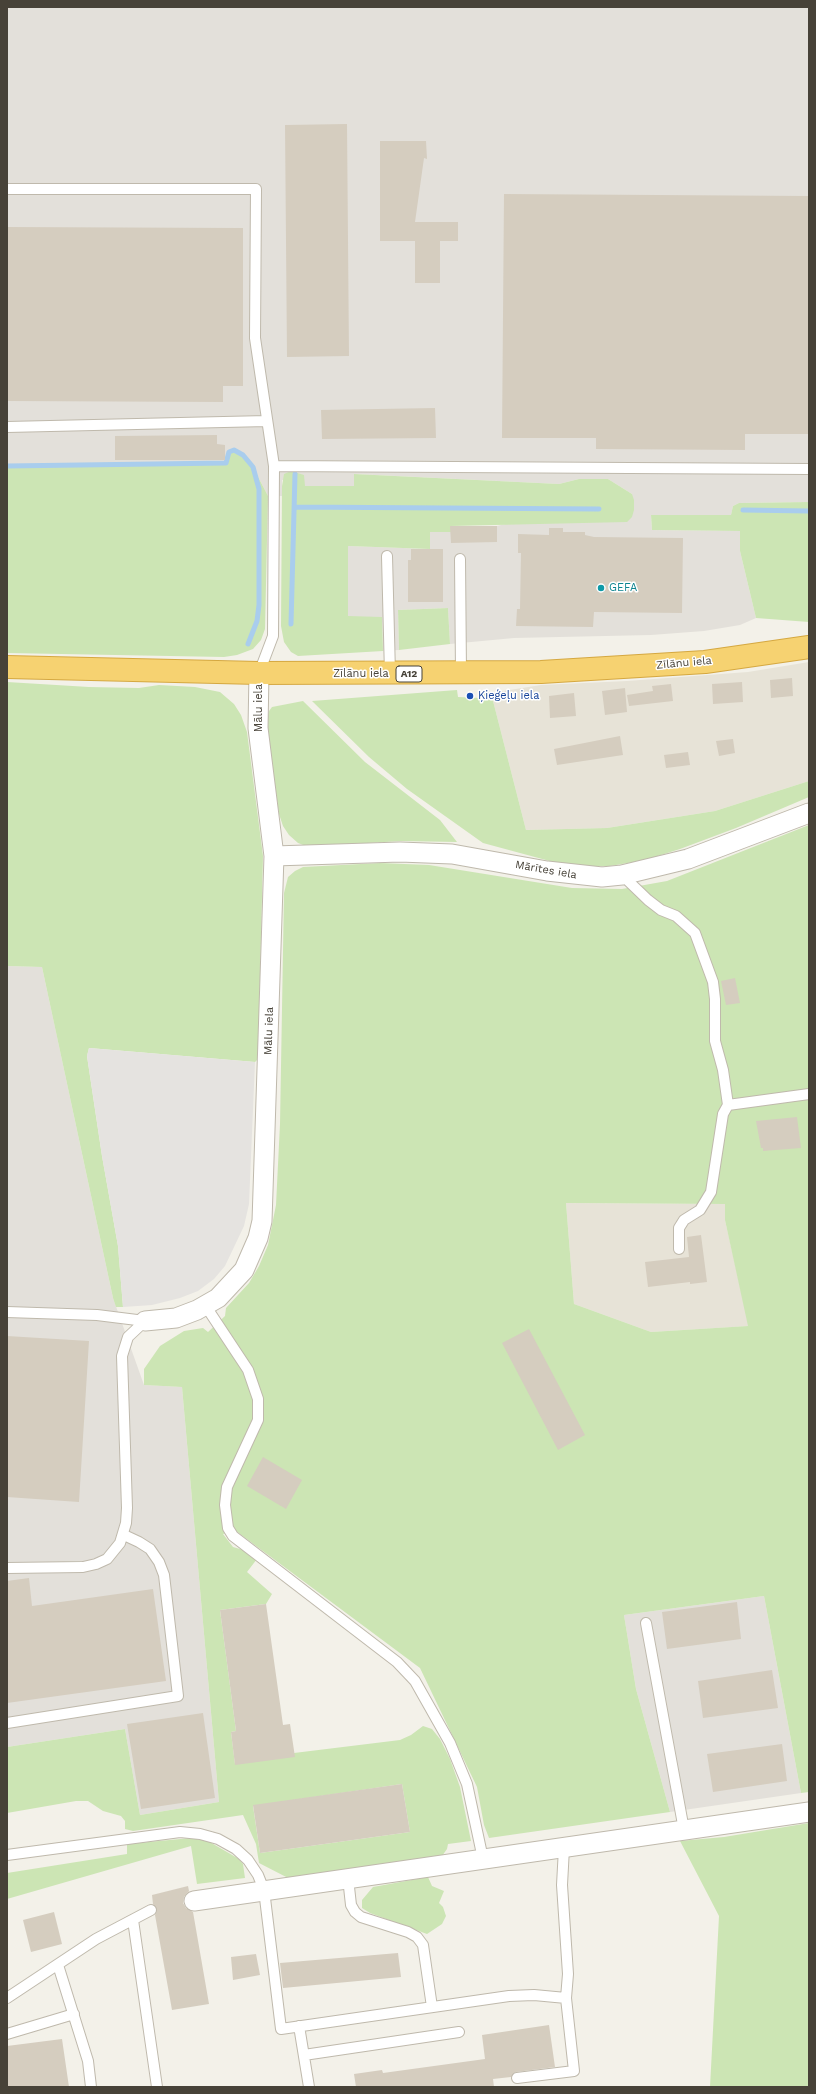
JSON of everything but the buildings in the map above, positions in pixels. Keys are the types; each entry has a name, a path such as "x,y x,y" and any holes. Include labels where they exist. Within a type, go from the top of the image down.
{"highway":[{"name":"Zīlānu iela","path":"7,667 259,673 390,674 541,672 643,667 705,662 809,647"}],"street":[{"name":"Mālu iela","path":"145,1321 176,1318 218,1298 244,1270 258,1238 262,1220 274,856 258,728 259,673"},
{"name":"Mārītes iela","path":"274,856 434,853 471,856 565,874 602,877 622,875 688,858 809,813"},
{"path":"194,1901 809,1812"}],"lane":[{"path":"7,189 256,189 256,338 274,466 273,636 259,673"},
{"path":"7,427 267,421"},
{"path":"274,466 809,469"},
{"path":"387,556 390,674"},
{"path":"460,559 461,673"},
{"path":"622,875 648,900 661,910 676,916 695,933 712,982 715,999 715,1041 723,1070 728,1105 723,1114 711,1192 700,1210 684,1220 679,1228 679,1249"},
{"path":"728,1105 809,1094"},
{"path":"206,1305 248,1370 258,1399 258,1420 227,1487 225,1505 228,1528 233,1536 397,1662 415,1681 450,1743 467,1784 483,1859"},
{"path":"7,1312 97,1315 145,1321"},
{"path":"7,1568 69,1568 96,1564 107,1559 114,1552 124,1535 127,1508 122,1356 128,1337 145,1321"},
{"path":"7,1723 178,1696 164,1575 159,1562 150,1550 139,1542 124,1535"},
{"path":"646,1623 684,1830"},
{"path":"7,1856 180,1832 200,1834 218,1839 236,1849 248,1860 258,1874 264,1890 281,2028 509,1996 534,1995 566,1998"},
{"path":"517,2078 574,2071 566,1998 568,1974 562,1885 564,1848"},
{"path":"348,1878 351,1905 355,1912 361,1917 408,1932 417,1937 423,1945 432,2007"},
{"path":"7,1998 96,1939 151,1910"},
{"path":"133,1920 157,2087"},
{"path":"58,1965 88,2061 91,2087"},
{"path":"7,2034 74,2014"},
{"path":"299,2026 309,2087"},
{"path":"304,2055 459,2032"}],"shaded area":[{"path":"7,7 809,7 809,502 739,503 733,506 731,515 651,515 652,530 740,531 740,551 756,618 740,625 704,631 651,635 514,638 450,644 448,608 398,610 399,650 383,651 382,617 348,617 348,546 430,549 430,532 450,532 450,526 497,526 632,494 608,479 579,479 559,484 355,474 354,486 304,486 282,480 282,496 268,496 253,467 243,455 229,452 226,463 7,466"},
{"path":"809,662 809,781 715,811 607,828 526,830 491,693 541,685 627,681 748,672"},
{"path":"7,966 42,967 113,1298 144,1385 182,1387 219,1802 140,1815 125,1729 7,1747"},
{"path":"89,1048 255,1062 249,1204 244,1226 225,1266 214,1279 198,1291 180,1298 152,1305 123,1307 118,1246 102,1156 87,1056"},
{"path":"566,1203 725,1204 725,1220 749,1326 651,1332 574,1304"},
{"path":"764,1596 801,1793 670,1812 636,1689 624,1615"}],"green space":[{"path":"234,450 243,455 253,467 268,496 265,629 261,640 253,649 237,655 224,657 7,653 7,466 226,463 229,452"},
{"path":"291,471 304,475 305,486 354,486 354,474 559,484 579,479 608,479 632,494 634,500 634,510 632,517 627,522 451,526 451,532 430,532 430,549 348,546 348,616 382,617 383,651 298,656 291,652 284,642 281,626 282,486 284,474"},
{"path":"809,502 809,622 756,618 740,551 740,531 652,530 651,515 731,515 733,506 739,503"},
{"path":"448,608 450,644 399,650 398,610"},
{"path":"7,682 89,687 139,688 159,685 195,687 220,692 234,704 241,715 247,732 263,856 258,1059 255,1062 89,1048 87,1056 102,1156 118,1246 123,1307 116,1307 113,1298 42,967 7,966"},
{"path":"457,690 458,697 481,698 481,691 491,693 526,830 607,828 715,811 809,781 809,797 736,828 680,849 645,860 610,866 581,866 557,863 483,843 407,789 369,757 312,701"},
{"path":"303,701 365,762 440,820 457,842 401,841 306,846 298,843 289,835 283,826 279,814 266,723 269,711 272,707"},
{"path":"809,825 809,1792 801,1793 764,1596 624,1615 636,1689 670,1812 489,1838 484,1825 477,1787 420,1668 236,1531 223,1534 233,1547 247,1551 257,1559 247,1572 272,1594 266,1604 220,1610 236,1731 231,1732 235,1764 294,1753 400,1740 411,1735 423,1726 432,1729 440,1739 450,1759 460,1787 471,1841 448,1844 447,1849 442,1856 292,1880 259,1863 256,1844 243,1815 133,1831 125,1829 125,1821 121,1816 103,1811 88,1801 76,1801 7,1813 7,1747 125,1729 140,1815 219,1802 182,1387 144,1385 144,1369 160,1346 184,1331 203,1328 208,1332 225,1316 226,1308 249,1283 259,1266 268,1245 276,1205 280,1124 284,893 288,877 303,867 380,863 429,865 572,888 622,889 667,881","holes":["566,1203 725,1204 725,1220 748,1326 651,1332 574,1304","402,1784 410,1832 260,1853 253,1806"]},
{"path":"809,1823 809,2087 710,2087 719,1916 680,1841 724,1837"},
{"path":"191,1838 208,1841 239,1859 243,1864 245,1878 197,1884 191,1846 7,1899 7,1873 127,1854 127,1844"},
{"path":"428,1877 432,1886 444,1891 439,1903 443,1907 446,1916 442,1924 427,1934 370,1913 362,1908 362,1900 373,1887"}],"waterway":[{"path":"7,466 226,463 229,452 234,450 243,455 253,467 259,489 259,605 257,621 248,644"},
{"path":"291,624 295,474"},
{"path":"294,507 599,509"},
{"path":"743,510 809,511"}],"place":[{"name":"GEFA","path":"601,588"},
{"name":"Ķieģeļu iela","path":"470,696"}]}
